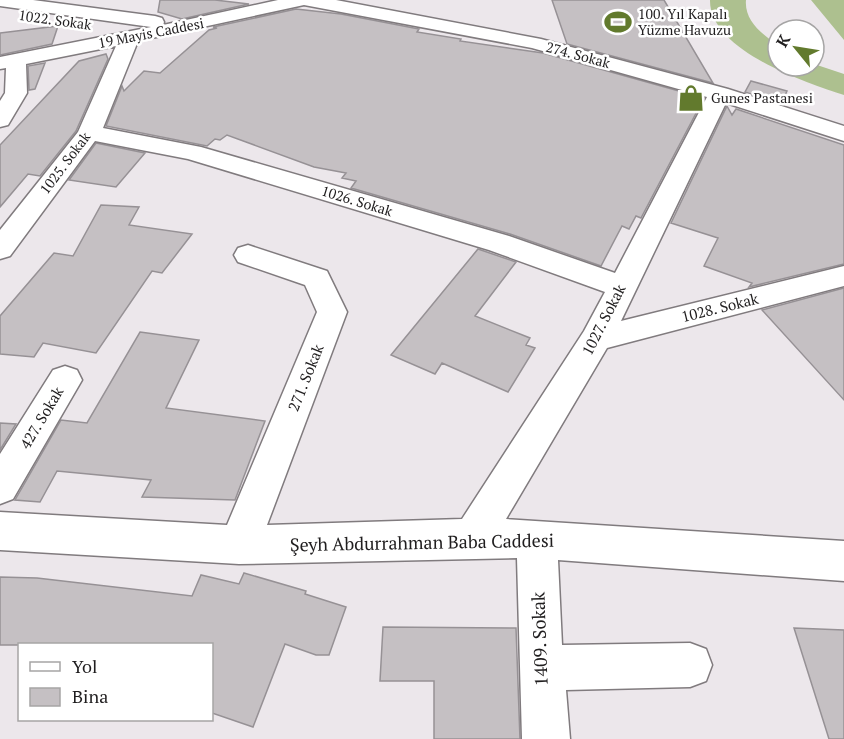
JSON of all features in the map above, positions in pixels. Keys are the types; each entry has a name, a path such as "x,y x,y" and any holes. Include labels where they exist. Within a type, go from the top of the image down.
{"street":[{"name":"19 Mayis Caddesi","path":"8,62 231,17 301,0"},
{"name":"274. Sokak","path":"307,0 437,16 720,94 844,134"},
{"name":"1022. Sokak","path":"0,1 184,26"},
{"name":"1022. Sokak","path":"0,12 138,34"},
{"name":"1025. Sokak","path":"2,244 89,133 138,34"},
{"path":"0,120 16,93 8,62"},
{"name":"1027. Sokak","path":"473,538 596,339 720,94"},
{"name":"1026. Sokak","path":"89,133 192,152 499,243 621,286"},
{"name":"271. Sokak","path":"238,545 332,312 317,278 248,255"},
{"name":"1028. Sokak","path":"596,339 844,276"},
{"name":"427. Sokak","path":"0,487 65,380"},
{"name":"Şeyh Abdurrahman Baba Caddesi","path":"0,531 238,545 473,538 537,539 844,561"},
{"name":"1409. Sokak","path":"537,539 541,668 546,739"},
{"path":"541,668 690,665"}],"green space":[{"path":"710,0 746,0 746,8 751,21 766,36 766,64 742,49 725,34 714,18"},
{"path":"811,0 844,0 844,40 826,18"},
{"path":"826,68 844,74 844,95 797,78 826,78"}],"building":[{"path":"160,0 215,0 249,4 182,19 158,12"},
{"name":"100. Yıl Kapalı Yüzme Havuzu","path":"552,0 664,0 713,83 567,44"},
{"path":"296,9 341,14 419,29 417,32 461,39 460,41 543,53 704,98 641,218 636,216 629,229 622,226 601,266 510,234 351,188 356,181 342,178 346,173 314,167 227,135 220,140 215,139 207,146 106,126 122,86 124,91 144,71 160,73 209,30 217,28 213,27"},
{"path":"58,26 52,44 0,55 0,33"},
{"path":"106,54 108,59 76,131 40,176 28,174 0,207 0,145 79,61"},
{"path":"45,63 35,89 29,90 28,66"},
{"path":"751,81 787,91 781,104 745,92"},
{"path":"727,106 732,115 736,109 844,145 844,264 749,287 752,283 704,266 718,238 671,223"},
{"path":"96,143 145,153 116,187 69,180"},
{"path":"101,205 139,207 129,225 192,234 162,273 152,271 96,353 43,343 34,357 0,354 0,316 54,253 73,256"},
{"path":"478,249 516,262 475,316 530,338 526,345 535,348 508,392 442,363 435,374 391,355"},
{"path":"844,288 844,400 762,310"},
{"path":"140,332 199,340 166,408 265,421 235,500 142,497 151,480 57,471 40,502 15,500 61,420 87,423"},
{"path":"0,423 16,424 0,450"},
{"path":"244,573 306,591 305,594 346,607 329,655 316,655 285,644 253,727 213,713 213,643 18,643 18,645 0,645 0,577 37,578 192,596 201,575 239,584"},
{"path":"383,627 516,628 520,739 434,739 434,681 380,681"},
{"path":"794,628 844,630 844,739 829,739"}],"place":[{"name":"100. Yıl Kapalı Yüzme Havuzu","path":"618,22"},
{"name":"Gunes Pastanesi","path":"691,98"}]}
